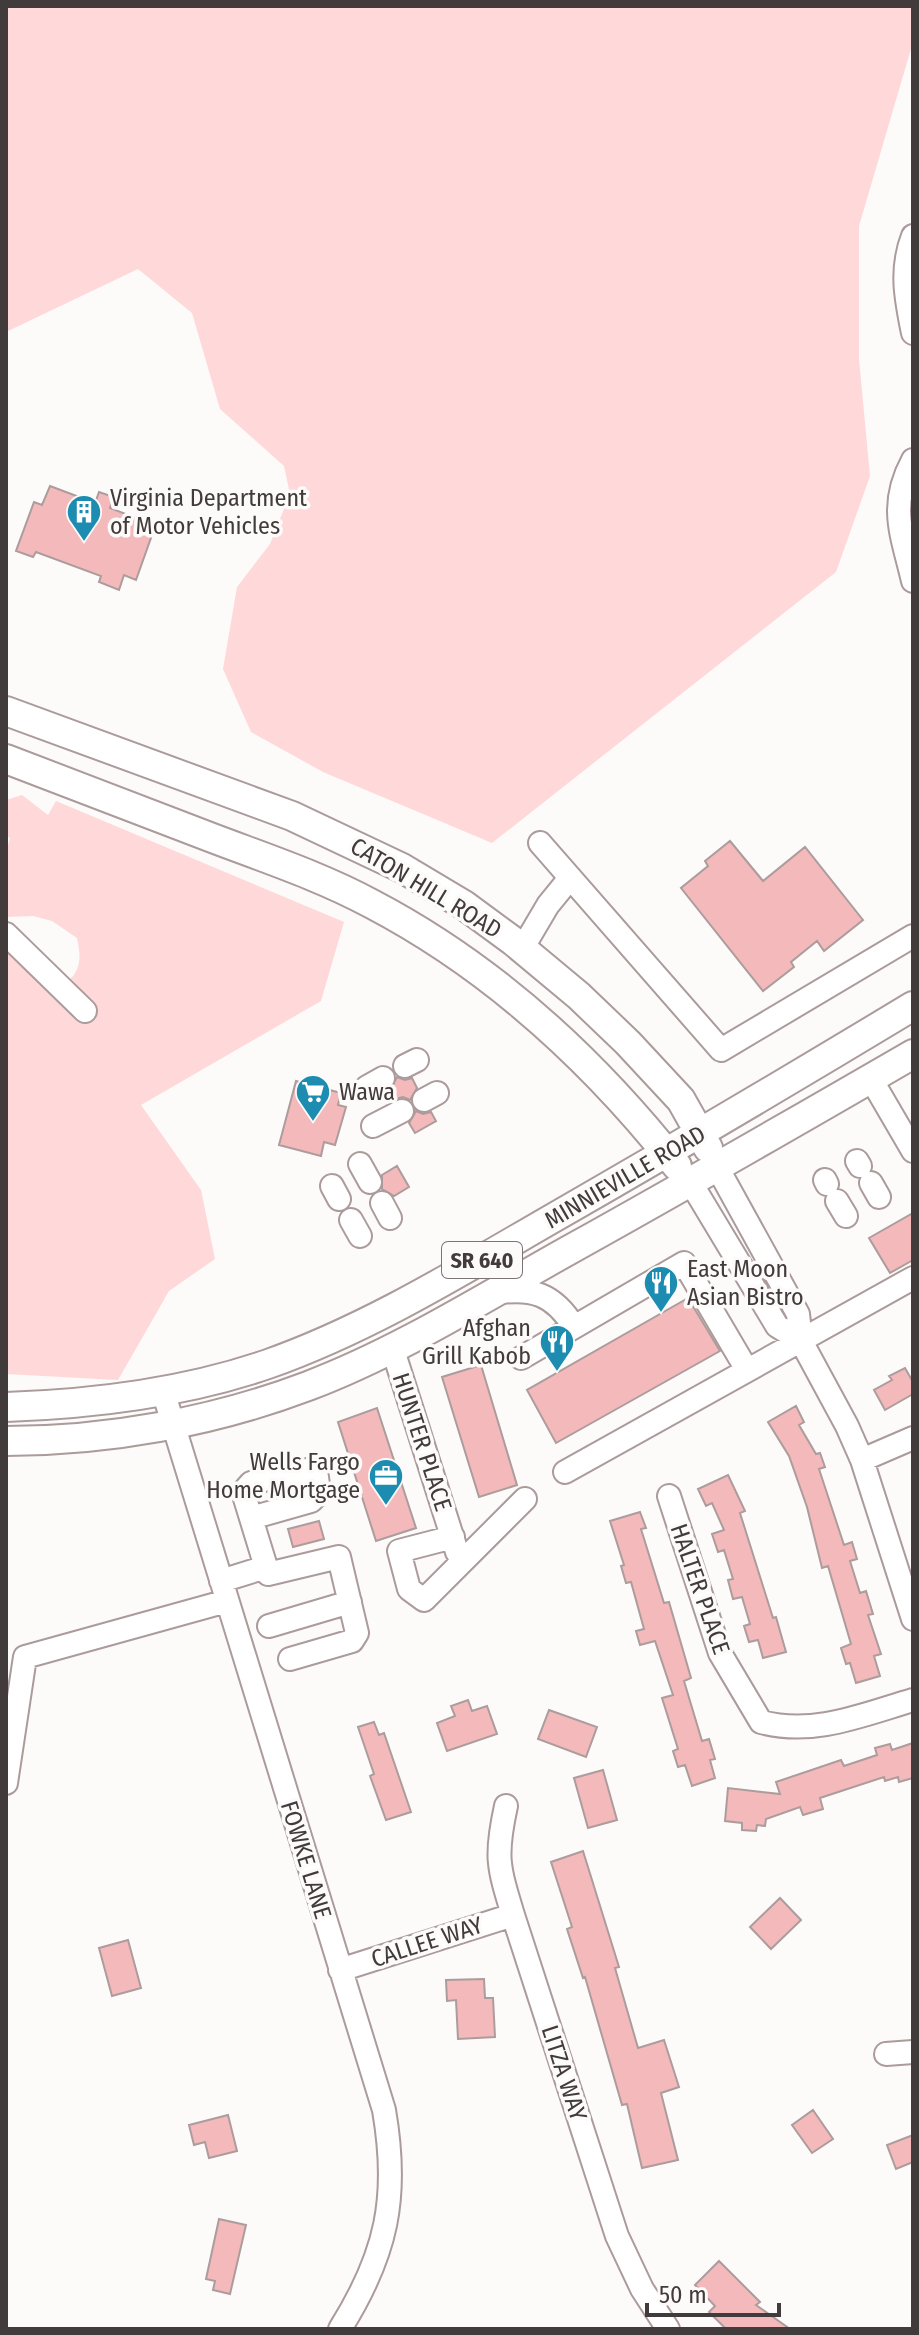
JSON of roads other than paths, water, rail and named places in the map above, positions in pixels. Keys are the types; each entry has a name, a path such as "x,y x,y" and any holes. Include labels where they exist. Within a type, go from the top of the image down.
{"main road":[{"name":"CATON HILL ROAD","path":"6,711 292,816 348,840 464,905 579,996 628,1043 681,1100 717,1167"},
{"name":"CATON HILL ROAD","path":"6,759 318,878 372,904 434,940 492,980 553,1031 691,1183"},
{"name":"MINNIEVILLE ROAD","path":"6,1407 86,1402 163,1391 266,1364 369,1320 454,1275 700,1134 913,1006"},
{"name":"MINNIEVILLE ROAD","path":"6,1441 87,1437 173,1423 285,1394 341,1372 691,1183 913,1054"}],"street":[{"path":"913,236 905,271 905,293 913,333"},
{"path":"913,460 902,479 898,516 913,581"},
{"path":"540,843 721,1050 913,936"},
{"path":"522,949 548,905 570,878"},
{"path":"6,934 85,1011"},
{"path":"871,1079 910,1139"},
{"path":"373,1126 402,1111"},
{"path":"717,1167 798,1314 801,1341 862,1460 913,1619"},
{"path":"691,1183 777,1326 801,1341"},
{"path":"521,1358 684,1263 747,1370"},
{"path":"565,1472 913,1278"},
{"path":"479,1300 509,1291 529,1292 558,1304 574,1327"},
{"name":"HUNTER PLACE","path":"392,1347 461,1563"},
{"name":"FOWKE LANE","path":"163,1391 384,2110 391,2149 392,2189 382,2240 370,2275 340,2329"},
{"path":"862,1460 913,1438"},
{"name":"HALTER PLACE","path":"669,1496 720,1653 761,1722 779,1727 830,1725 913,1700"},
{"name":"HUNTER PLACE","path":"453,1537 399,1551 409,1589 424,1600 525,1499"},
{"path":"251,1518 268,1574 339,1557 357,1633 352,1641 290,1659"},
{"path":"6,1783 14,1690 25,1657 224,1591 266,1567"},
{"path":"269,1626 350,1602"},
{"name":"LITZA WAY","path":"506,1806 498,1847 499,1866 513,1915 617,2236 642,2289 668,2329"},
{"name":"CALLEE WAY","path":"340,1970 513,1915"},
{"path":"886,2054 913,2052"}],"place":[{"name":"Virginia Department of Motor Vehicles","path":"84,543"},
{"name":"Wawa","path":"313,1123"},
{"name":"East Moon Asian Bistro","path":"661,1314"},
{"name":"Afghan Grill Kabob","path":"557,1373"},
{"name":"Wells Fargo Home Mortgage","path":"386,1507"}]}
